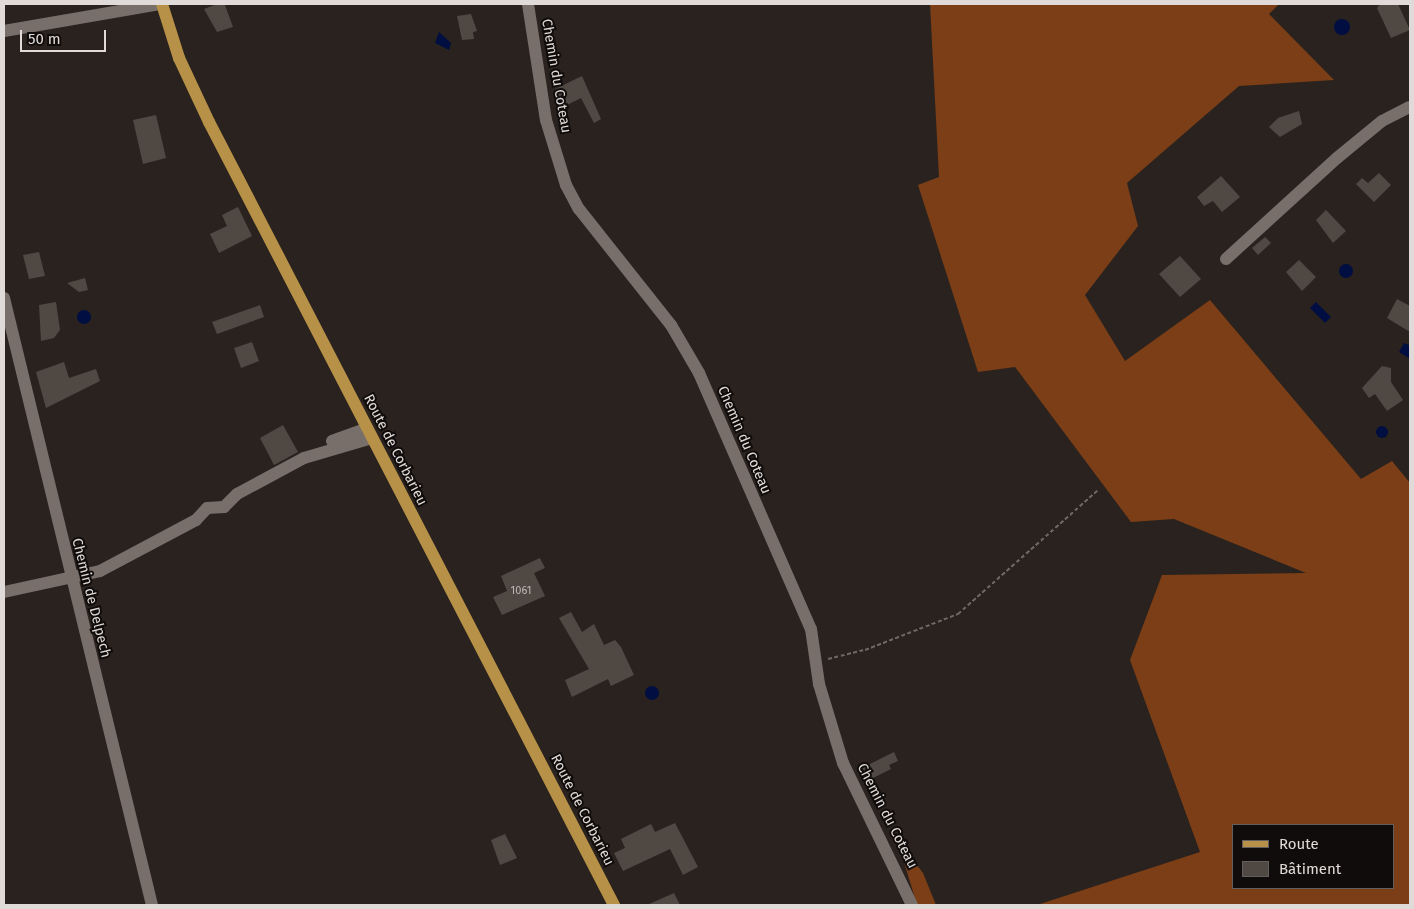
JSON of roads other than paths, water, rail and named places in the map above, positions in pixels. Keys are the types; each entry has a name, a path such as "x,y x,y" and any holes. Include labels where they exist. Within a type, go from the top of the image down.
{"main road":[{"name":"Route de Corbarieu","path":"161,4 193,88 614,905"}],"street":[{"path":"4,31 161,4"},
{"name":"Chemin du Coteau","path":"528,4 546,120 566,185 579,208 671,325 699,373 770,542 801,602 843,763 912,905"},
{"path":"1226,259 1337,158 1382,121 1410,107"},
{"name":"Chemin de Delpech","path":"4,298 70,580 152,905"},
{"path":"332,441 370,433"},
{"path":"4,592 70,580 100,571 196,520 207,508 224,507 237,494 304,458 370,433"}]}
